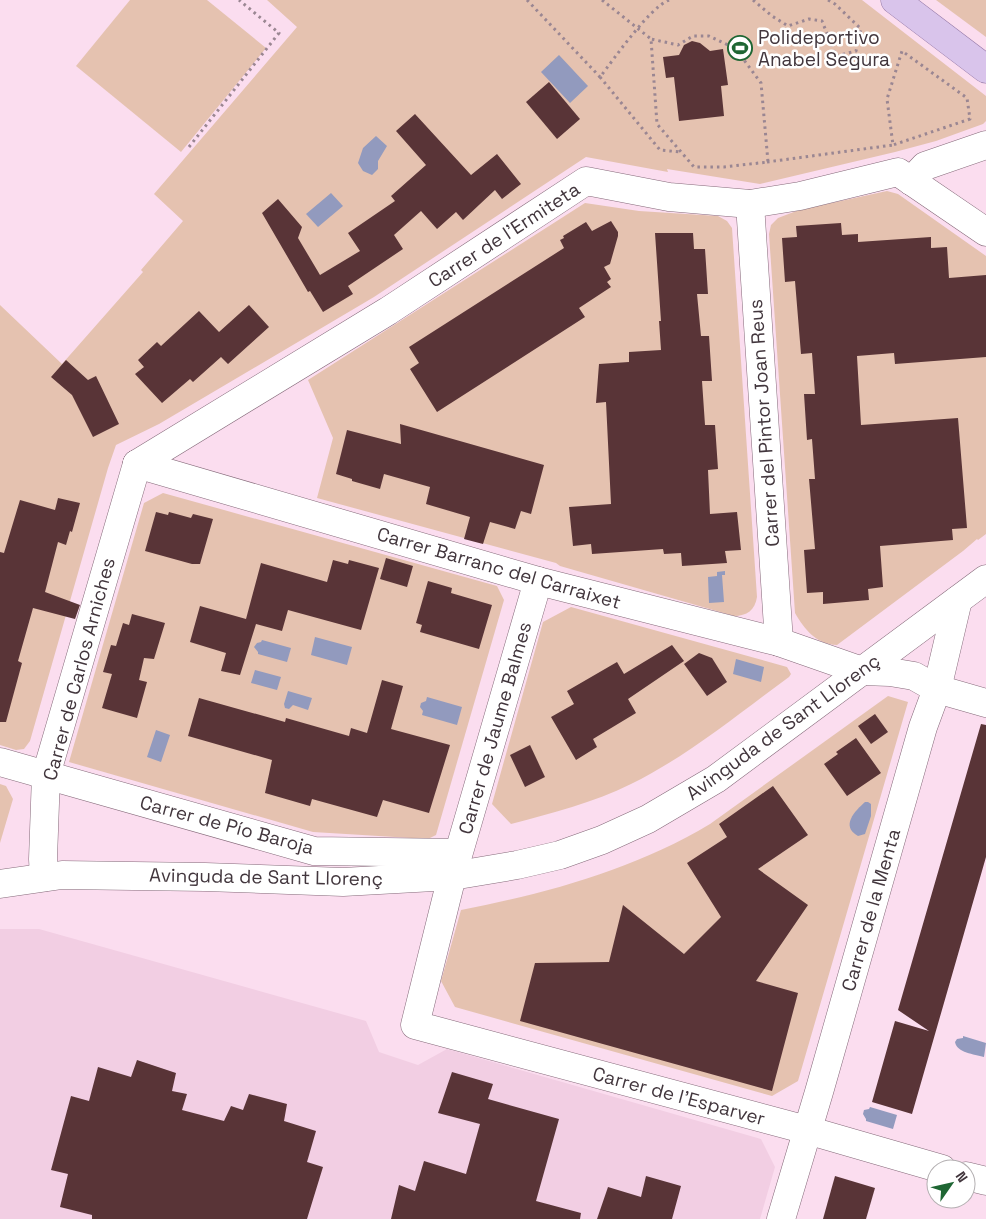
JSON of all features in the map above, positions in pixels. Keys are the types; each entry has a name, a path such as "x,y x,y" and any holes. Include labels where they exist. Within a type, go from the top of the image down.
{"main road":[{"path":"895,0 986,68"}],"street":[{"path":"911,181 925,166 986,146"},
{"name":"Carrer de l'Ermiteta","path":"137,464 388,311 586,180 669,197 750,204 800,196 898,172 986,232"},
{"name":"Carrer del Pintor Joan Reus","path":"750,204 779,642"},
{"name":"Carrer Barranc del Carraixet","path":"137,464 538,581 779,642 862,671 890,672 914,676 937,689 986,703"},
{"name":"Carrer de Carlos Arniches","path":"44,876 46,775 137,464"},
{"name":"Avinguda de Sant Llorenç","path":"0,884 44,876 130,875 343,882 455,864 517,865 560,855 602,840 648,819 716,779 986,579"},
{"name":"Carrer de Jaume Balmes","path":"415,1025 455,864 538,581"},
{"name":"Carrer de la Menta","path":"781,1219 924,727 937,689 958,600"},
{"name":"Carrer de Pío Baroja","path":"0,762 314,851 455,864"},
{"name":"Carrer de l'Esparver","path":"415,1025 806,1130 926,1164"}],"path":[{"path":"189,147 279,33 239,0"},
{"path":"527,0 600,77 660,150 682,152"},
{"path":"602,0 651,39 678,45 693,36 709,36 728,45 741,56 761,82 768,162 766,162"},
{"path":"600,77 638,28 662,2 669,0"},
{"path":"753,0 772,16 788,26 809,19 822,21 836,56 856,51 862,29 836,4 828,0"},
{"path":"651,39 657,124 694,168 724,167 893,145 970,119 967,98 902,51 887,99 893,145"}],"shaded area":[{"path":"130,0 207,0 266,48 181,152 76,66"},
{"path":"267,0 862,0 986,96 986,121 983,124 936,141 760,184 667,169 668,172 586,157 374,297 159,424 116,445 30,741 24,749 16,750 0,745 0,305 62,364 143,272 141,270 183,221 154,194 297,27"},
{"path":"936,0 986,0 986,37"},
{"path":"887,191 898,194 986,256 986,534 837,645 817,639 803,625 795,613 769,234 771,225 778,218 799,210"},
{"path":"585,203 639,211 718,216 727,221 732,228 757,597 752,609 743,615 734,616 560,566 556,563 317,498 333,438 308,380"},
{"path":"163,493 497,586 504,600 436,835 428,839 313,832 69,762 144,503"},
{"path":"571,607 787,667 791,674 712,734 652,773 617,791 587,802 511,824 492,804 543,622"},
{"path":"888,696 908,702 798,1081 772,1096 455,1007 441,981 461,910 526,896 589,878 620,867 681,840 710,824"},
{"path":"0,784 6,786 13,799 0,843"},
{"path":"0,929 39,929 366,1021 379,1052 418,1065 447,1049 761,1139 775,1167 760,1219 0,1219"}],"water":[{"path":"559,55 588,86 570,103 541,72"},
{"path":"376,136 387,146 378,161 378,169 372,175 363,171 358,163 363,148"},
{"path":"331,193 343,206 318,227 306,214"},
{"path":"725,571 725,575 722,575 724,602 709,603 708,577 717,576 717,572"},
{"path":"315,637 352,647 347,665 311,655"},
{"path":"262,640 291,648 287,662 258,654 254,647"},
{"path":"736,659 764,667 761,682 733,674"},
{"path":"255,670 281,677 277,690 251,683"},
{"path":"288,691 312,698 308,710 293,705 289,709 285,708 284,704"},
{"path":"427,697 462,707 457,725 422,715 421,703 426,701"},
{"path":"156,730 170,735 161,762 147,757"},
{"path":"865,802 871,804 871,816 865,834 858,836 850,828 850,823 854,814"},
{"path":"963,1036 986,1043 984,1057 962,1051 956,1046 955,1042 957,1039 963,1038"},
{"path":"870,1107 897,1115 893,1129 866,1121 863,1114 864,1110"}],"building":[{"path":"692,41 700,43 710,51 723,49 728,85 721,86 724,116 679,121 674,77 666,78 663,57 679,55 684,45"},
{"path":"549,82 580,119 557,139 526,102"},
{"path":"415,114 471,175 497,154 521,184 502,199 495,190 463,220 456,212 437,229 421,211 394,235 403,249 348,286 353,294 323,312 310,291 308,292 262,213 278,199 302,227 298,238 320,275 360,251 348,233 395,201 391,196 426,165 396,131"},
{"path":"611,221 618,232 618,236 610,264 604,267 611,279 607,282 611,287 579,308 585,317 437,412 410,369 419,363 409,347 564,248 560,240 564,238 563,236 586,222 592,231"},
{"path":"841,223 842,235 858,234 858,242 931,237 931,248 947,247 949,278 986,275 986,357 895,364 894,353 857,356 861,425 958,418 967,528 952,529 953,540 880,546 883,587 868,589 869,600 823,604 823,592 807,593 804,550 815,549 809,479 815,479 812,439 807,440 804,394 815,394 812,353 801,354 795,281 785,282 782,238 797,237 796,226"},
{"path":"655,233 693,233 694,249 705,249 708,294 697,294 701,336 709,336 712,381 702,381 705,425 715,425 718,469 708,470 710,514 737,512 741,550 725,551 727,563 682,566 681,553 664,554 663,549 592,554 591,544 573,546 569,507 611,504 606,402 596,403 599,364 629,362 629,352 661,350"},
{"path":"249,305 269,327 228,364 221,357 193,382 190,379 162,403 135,374 144,367 138,360 157,342 161,346 199,311 219,332"},
{"path":"66,360 88,380 96,376 119,424 93,437 72,395 51,377"},
{"path":"400,424 544,465 531,514 521,511 515,529 490,522 483,544 464,539 470,517 426,504 430,487 384,474 380,489 336,474 347,430 401,444"},
{"path":"58,498 80,503 72,532 70,531 66,545 58,542 45,592 80,605 75,619 33,608 18,661 22,663 6,722 0,722 0,552 4,553 20,500 55,510"},
{"path":"156,512 168,515 169,512 191,518 193,514 213,519 200,564 192,564 145,551"},
{"path":"386,558 413,566 407,587 380,579"},
{"path":"333,560 348,564 349,560 379,568 361,630 288,610 282,631 256,624 240,675 221,671 226,653 190,642 200,606 246,619 261,563 327,582"},
{"path":"428,581 452,588 451,593 492,605 479,649 420,632 422,625 416,623"},
{"path":"132,614 165,623 154,659 144,658 139,680 147,682 137,718 102,708 112,674 103,672 111,645 116,646 123,623 129,625"},
{"path":"672,645 684,661 628,699 636,713 593,739 597,747 576,760 551,717 574,704 567,691 617,662 624,674"},
{"path":"699,653 712,658 727,682 707,696 684,664"},
{"path":"382,680 403,686 391,729 450,745 429,813 383,800 377,817 312,799 310,806 265,793 272,760 188,736 199,698 285,722 286,718 349,736 351,728 367,733"},
{"path":"875,714 888,732 871,744 858,726"},
{"path":"981,724 986,725 986,857 912,1114 872,1102 895,1021 929,1031 898,1010"},
{"path":"856,738 881,773 847,796 824,764 838,754 836,752"},
{"path":"530,745 545,777 525,787 510,755"},
{"path":"773,786 808,835 758,869 808,905 756,981 798,993 772,1091 520,1021 535,963 609,962 623,905 684,954 721,917 687,863 727,837 719,824"},
{"path":"137,1060 176,1073 172,1091 187,1094 182,1110 224,1121 231,1106 243,1110 249,1094 287,1104 284,1121 316,1131 307,1162 323,1167 307,1219 92,1219 92,1215 60,1207 68,1174 51,1170 71,1096 89,1101 98,1067 131,1077"},
{"path":"452,1072 493,1084 488,1099 559,1119 536,1201 581,1213 580,1219 391,1219 399,1185 415,1191 424,1161 466,1174 480,1124 438,1113"},
{"path":"646,1176 681,1186 672,1219 597,1219 608,1187 641,1197"},
{"path":"835,1176 875,1188 866,1219 823,1219"}],"place":[{"name":"Polideportivo Anabel Segura","path":"740,48"}]}
